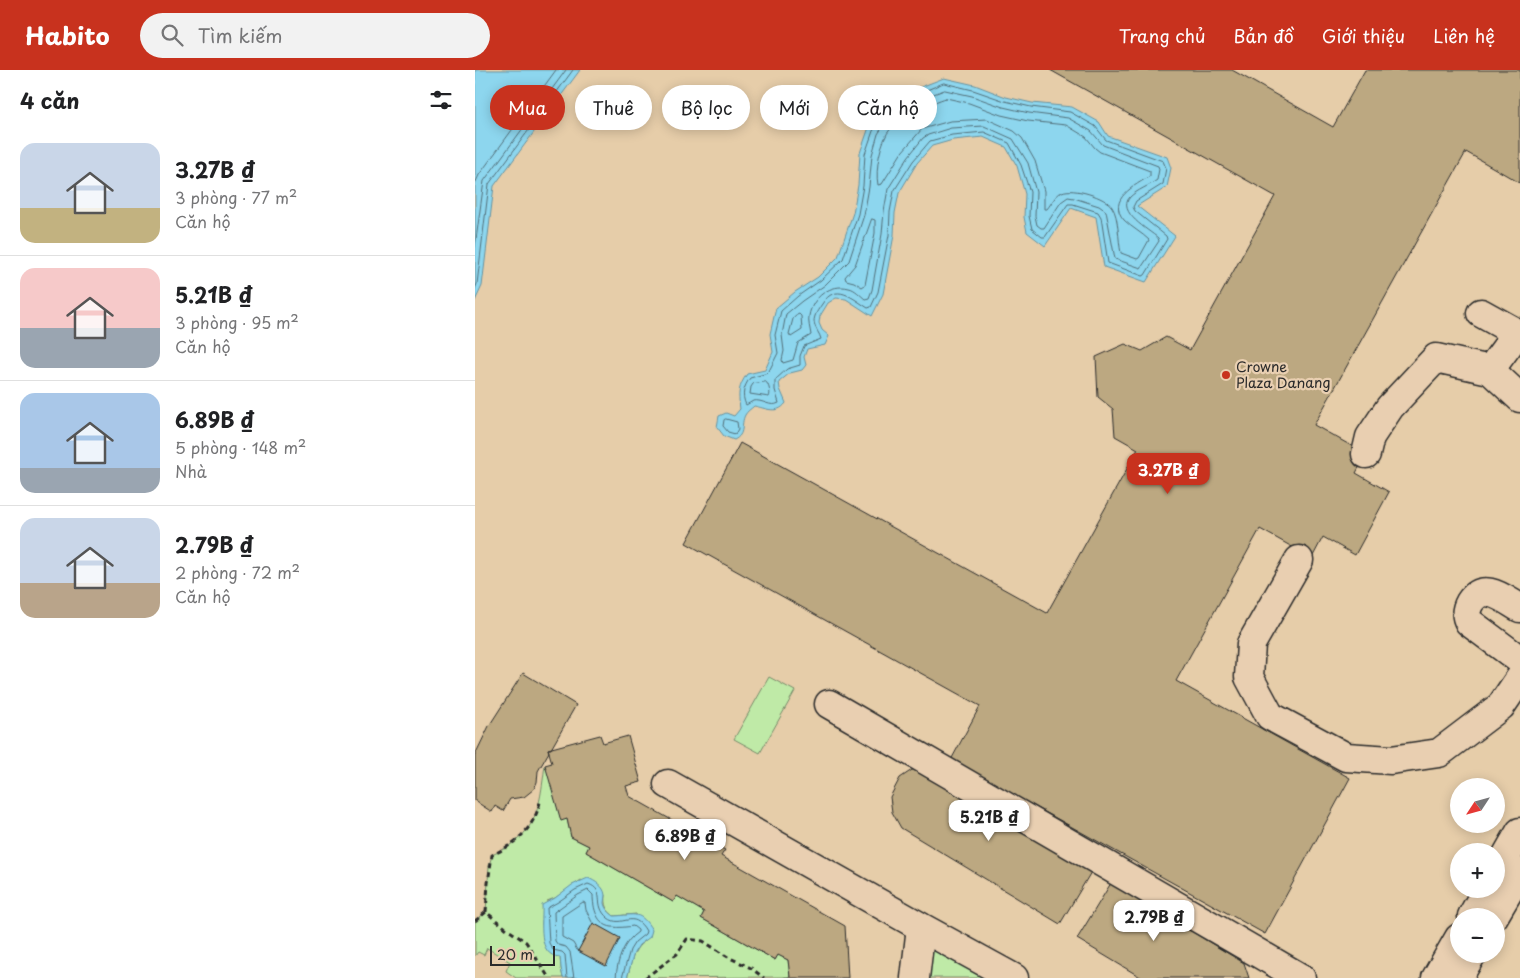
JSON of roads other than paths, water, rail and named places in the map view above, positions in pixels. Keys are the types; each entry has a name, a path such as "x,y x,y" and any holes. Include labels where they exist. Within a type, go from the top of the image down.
{"main road":[{"path":"1481,313 1519,334 1490,370"},
{"path":"1366,454 1370,437 1390,407 1436,358 1490,370 1520,398"},
{"path":"1299,560 1251,644 1249,676 1271,716 1346,757 1391,760 1439,753 1501,706 1520,678"},
{"path":"1520,608 1491,592 1483,592 1469,603 1466,611 1469,622 1520,660"},
{"path":"829,704 1301,978"},
{"path":"668,784 1014,978"},
{"path":"1505,858 1520,832"},
{"path":"1499,908 1520,872"},
{"path":"915,978 921,927"},
{"path":"1436,978 1450,954"},
{"path":"1458,978 1467,963"}],"water":[{"path":"475,70 580,70 565,90 565,85 490,85 490,130 536,130 494,186 482,286 475,301"},
{"path":"944,78 975,85 1006,97 1032,103 1072,107 1099,122 1108,136 1167,157 1171,168 1167,187 1137,206 1175,236 1146,282 1104,267 1096,217 1071,208 1045,246 1027,232 1024,217 1025,194 1017,166 1006,147 983,137 953,140 932,146 917,163 899,193 895,213 894,235 883,294 872,316 846,299 836,298 828,303 820,316 819,323 822,330 829,336 825,345 807,349 804,357 806,365 802,370 790,373 779,382 786,403 783,407 775,410 754,406 745,415 738,438 734,440 724,436 717,427 719,416 726,413 734,416 740,409 739,390 744,379 747,374 765,370 773,352 770,334 776,308 795,292 818,277 838,257 853,213 858,185 860,153 868,130 937,130 937,85 926,85"},
{"path":"588,878 596,882 603,889 605,905 612,915 636,915 644,919 652,930 650,937 639,945 634,953 627,978 563,978 560,957 552,955 547,951 544,944 542,937 542,905 572,885"}],"place":[{"name":"Crowne Plaza Danang","path":"1226,375"}]}
